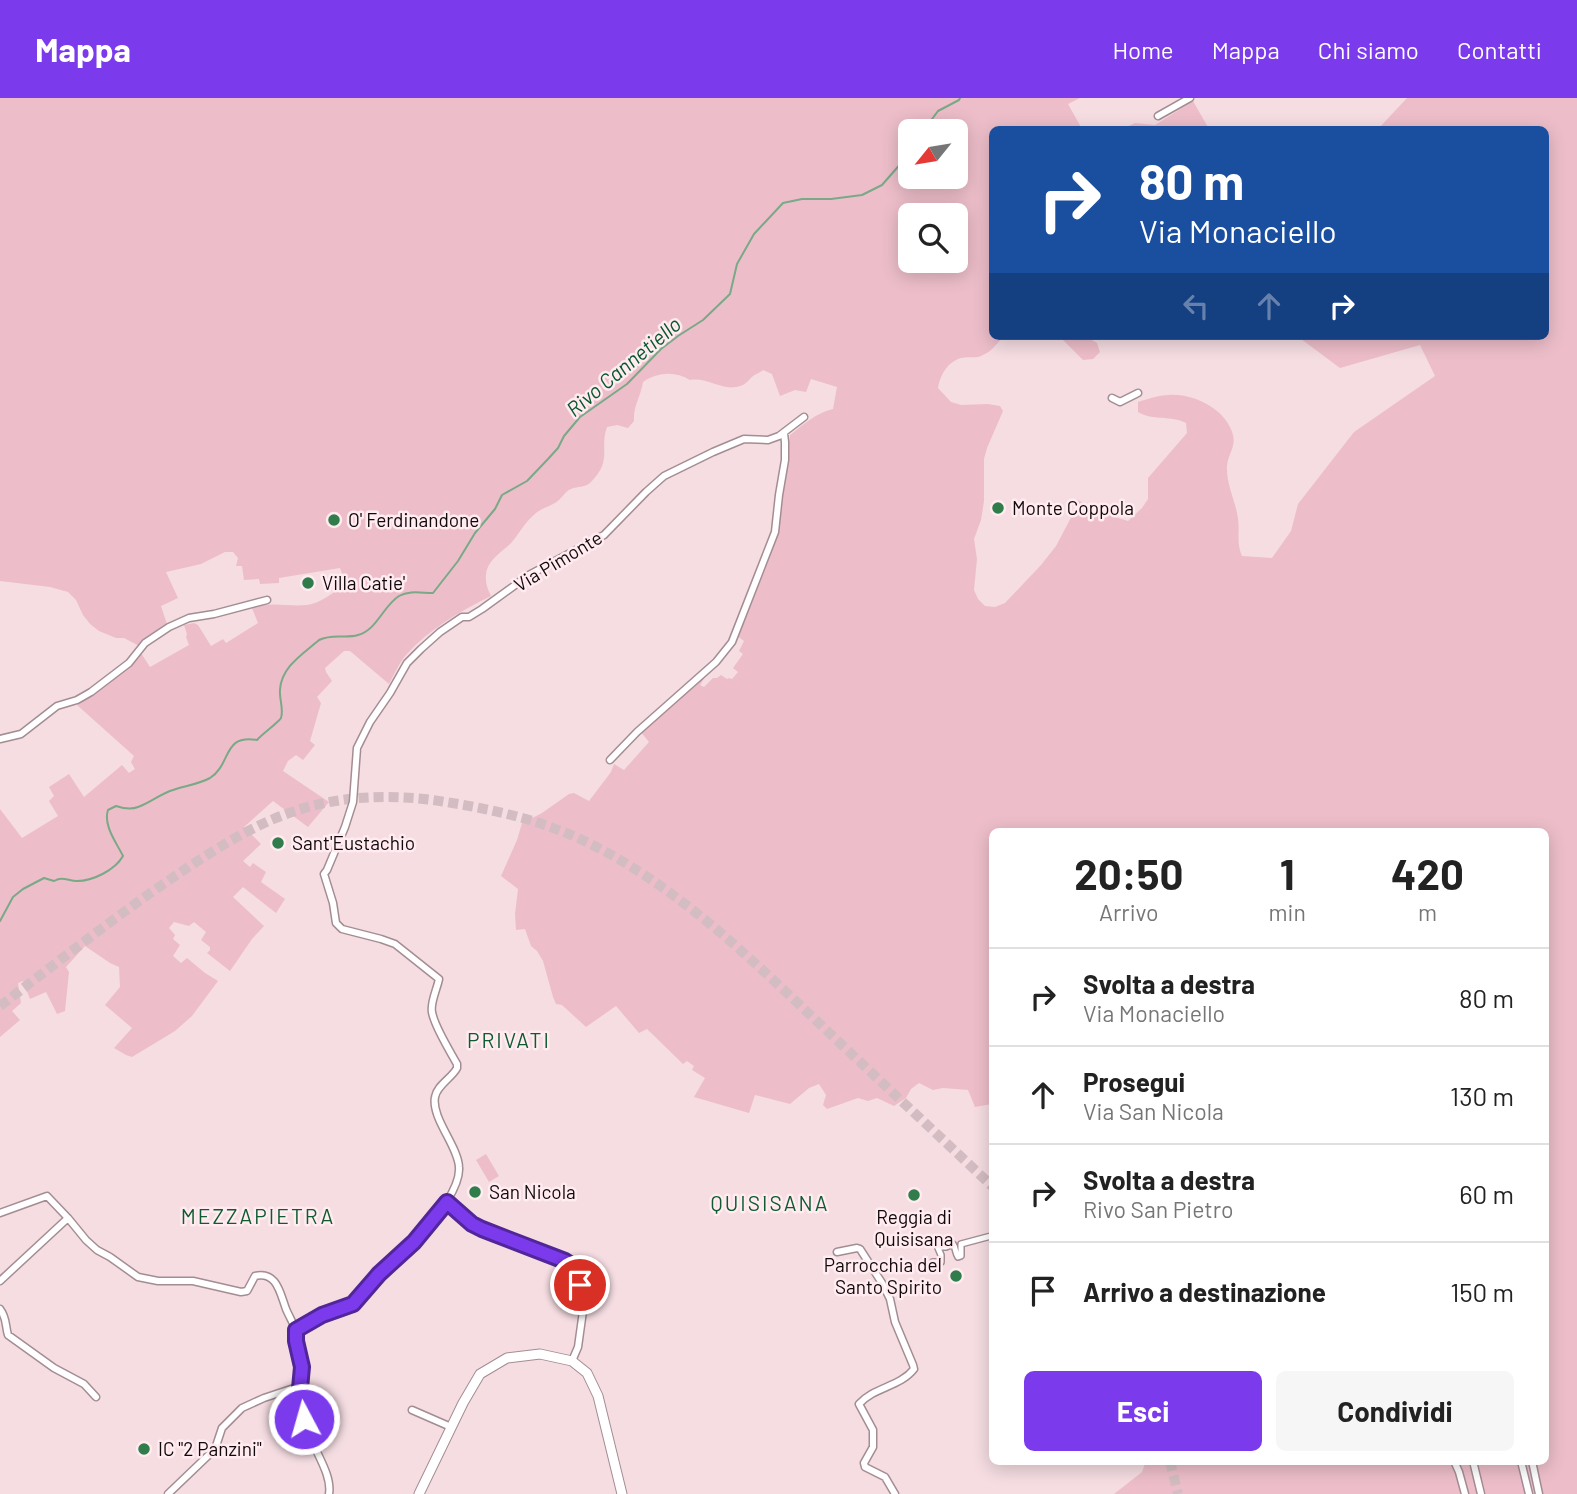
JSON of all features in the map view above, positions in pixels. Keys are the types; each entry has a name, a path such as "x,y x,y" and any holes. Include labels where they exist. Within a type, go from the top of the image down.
{"main road":[{"path":"419,1494 480,1374 507,1357 540,1354 572,1361 587,1373 598,1396 622,1494"}],"street":[{"path":"1158,116 1190,98"},
{"path":"1112,398 1120,402 1139,393"},
{"name":"Via Pimonte","path":"447,1202 460,1166 441,1123 435,1096 457,1068 457,1064 432,1014 439,979 395,944 342,929 336,923 324,874 353,802 357,748 407,663 440,632 463,617 469,617 482,609 544,565 604,535 664,476 744,439 768,440 784,433 804,417"},
{"path":"610,760 636,733 716,662 732,642 775,532 785,460 784,433"},
{"path":"0,739 21,734 57,706 91,692 129,663 145,643 169,627 189,618 267,600"},
{"path":"0,1213 47,1196 97,1250 138,1277 158,1281 193,1280 242,1292 247,1291 255,1276 272,1278 296,1330 302,1367 299,1399 310,1437 325,1471 330,1488 328,1494"},
{"path":"296,1330 322,1315 353,1304 392,1260 408,1249 447,1202 472,1224 574,1267 581,1289 583,1311 578,1347 572,1361"},
{"path":"0,1281 68,1218"},
{"path":"933,1262 942,1262 938,1248 940,1247 953,1244 958,1257 961,1256 961,1244 989,1237"},
{"path":"837,1252 860,1249 890,1299 895,1322 914,1369 907,1376 865,1398 859,1404 873,1430 873,1447 864,1463 865,1467 885,1477 895,1494"},
{"path":"0,1309 6,1318 8,1335 54,1368 84,1384 96,1397"},
{"path":"168,1494 215,1449 222,1428 242,1408 300,1387"},
{"path":"412,1410 451,1427"},
{"path":"1456,1465 1465,1494"},
{"path":"1474,1465 1481,1494"},
{"path":"1522,1465 1530,1494"},
{"path":"1533,1465 1539,1494"}],"shaded area":[{"path":"0,98 1080,98 1068,104 1080,126 989,126 989,340 1000,340 986,354 961,358 948,366 942,374 938,388 951,402 961,405 1000,406 1003,411 984,459 984,501 974,539 977,559 974,590 985,606 995,607 1005,603 1056,546 1075,510 1076,499 1099,512 1128,521 1142,508 1148,499 1148,478 1187,433 1186,423 1138,412 1138,402 1153,397 1179,395 1199,400 1224,418 1234,439 1227,473 1237,512 1240,551 1242,556 1272,558 1291,531 1298,504 1354,432 1435,376 1420,345 1340,368 1302,340 1549,340 1549,126 1381,126 1407,98 1577,98 1577,1494 1114,1494 1142,1472 1145,1465 1549,1465 1549,828 989,828 989,1105 975,1107 968,1090 933,1090 919,1083 911,1089 906,1098 894,1106 877,1098 868,1101 858,1098 827,1109 823,1105 826,1095 819,1084 809,1088 790,1104 755,1095 749,1113 694,1097 705,1078 692,1070 694,1066 687,1061 683,1064 647,1029 639,1033 616,1006 586,1027 562,1005 556,1004 543,961 531,946 525,929 516,930 518,889 501,876 522,823 569,794 574,793 589,801 614,764 624,770 649,742 640,731 709,671 700,685 704,687 713,678 721,675 732,679 738,672 733,668 743,654 739,651 744,641 737,636 777,534 790,435 816,416 833,409 837,387 811,379 806,392 795,390 780,396 772,374 763,370 744,384 733,387 690,380 672,374 643,382 634,421 628,428 617,425 607,427 604,461 598,474 591,482 569,490 557,502 536,513 492,561 486,578 491,596 424,637 403,658 389,684 350,651 344,651 325,668 332,681 317,697 321,703 310,741 315,745 303,760 296,755 288,761 283,771 329,802 308,827 273,801 244,827 261,844 243,861 250,867 253,863 266,872 261,882 285,899 276,913 243,887 233,897 264,926 230,971 207,953 210,947 201,940 206,932 194,922 189,926 174,922 169,928 175,935 173,939 180,945 173,956 181,963 187,958 218,981 192,1016 175,1031 132,1057 114,1048 132,1028 105,1005 120,987 119,967 85,946 66,967 69,972 65,1011 57,1014 46,992 30,999 23,981 18,983 21,1003 12,1011 20,1020 0,1037 0,809 22,838 58,816 49,801 54,796 49,787 69,774 84,797 122,765 129,773 135,769 131,762 134,756 77,705 141,653 150,667 189,645 184,625 198,625 211,646 223,639 226,643 258,623 252,608 312,604 346,584 340,568 279,578 279,583 260,584 259,579 244,580 242,566 236,566 238,558 233,552 225,552 201,564 166,572 178,598 161,606 167,624 150,635 141,647 124,638 116,638 99,631 90,624 68,592 0,581"},
{"path":"1193,101 1207,126 1128,126 1135,123 1155,125"},
{"path":"1063,340 1092,340 1097,343 1100,352 1093,359 1083,360"},
{"path":"486,1154 499,1176 489,1182 476,1160"}],"waterway":[{"name":"Rivo Cannetiello","path":"932,119 938,111 960,98"},
{"name":"Rivo Cannetiello","path":"0,921 13,897 44,878 54,881 90,879 115,866 123,856 107,822 108,810 116,806 135,808 168,792 210,778 238,741 257,740 280,720 280,690 284,674 319,640 365,632 393,600 403,594 433,593 495,509 502,495 527,481 558,448 580,417 627,384 661,349 703,320 730,294 737,264 754,234 783,203 862,195 882,185 898,167"}],"tunnel":[{"path":"0,1006 155,890 215,850 268,821 321,804 363,798 404,797 463,805 496,811 562,831 612,856 677,898 737,947 989,1183"},
{"path":"1171,1465 1178,1494"}],"place":[{"name":"Monte Coppola","path":"998,508"},
{"name":"O' Ferdinandone","path":"334,520"},
{"name":"Villa Catie'","path":"308,583"},
{"name":"Sant'Eustachio","path":"278,843"},
{"name":"San Nicola","path":"475,1192"},
{"name":"Reggia di Quisisana","path":"914,1195"},
{"name":"Parrocchia del Santo Spirito","path":"956,1276"},
{"name":"IC \"2 Panzini\"","path":"144,1449"}],"district":[{"name":"PRIVATI","path":"509,1041"},
{"name":"QUISISANA","path":"770,1204"},
{"name":"MEZZAPIETRA","path":"258,1217"}],"route":[{"path":"304,1419 299,1399 302,1367 296,1330 322,1315 353,1304 392,1260 408,1249 447,1202 472,1224 565,1261 574,1267 580,1285"}]}
